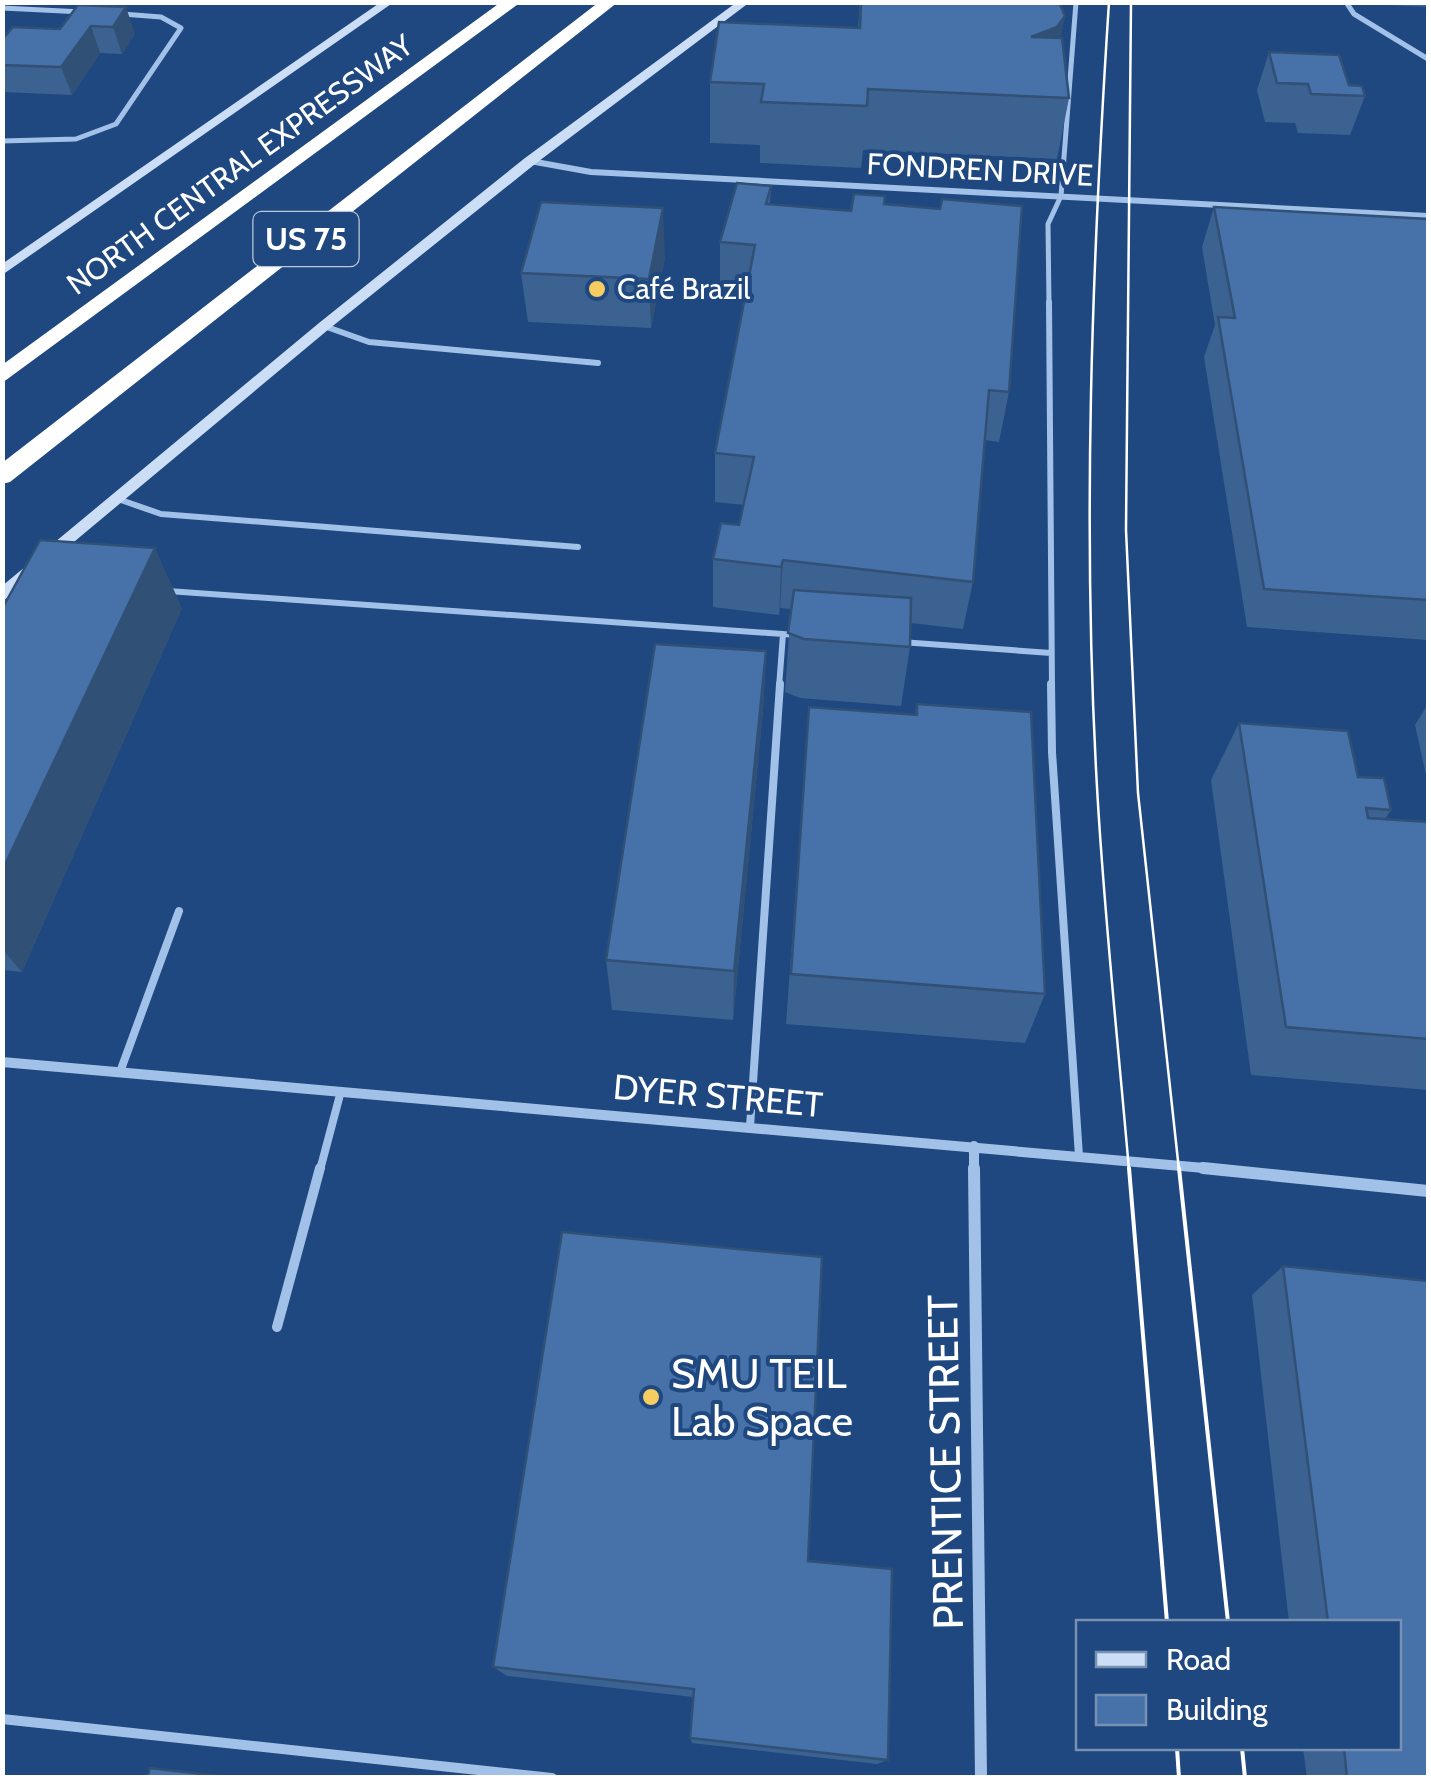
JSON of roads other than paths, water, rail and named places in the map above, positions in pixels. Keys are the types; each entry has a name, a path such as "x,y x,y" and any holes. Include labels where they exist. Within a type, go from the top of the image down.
{"highway":[{"name":"NORTH CENTRAL EXPRESSWAY","path":"2,376 513,2"},
{"name":"US 75","path":"2,476 610,2"}],"main road":[{"name":"NORTH CENTRAL EXPRESSWAY","path":"2,270 389,2"},
{"path":"2,596 324,326 530,161 745,2"}],"street":[{"name":"FONDREN DRIVE","path":"530,161 592,172 1428,216"},
{"name":"DYER STREET","path":"2,1062 974,1146 1428,1190"},
{"name":"PRENTICE STREET","path":"974,1146 981,1778"}],"lane":[{"path":"1076,2 1061,196 1048,224 1052,752 1079,1156"},
{"path":"1346,2 1354,14 1428,59"},
{"path":"2,8 99,13"},
{"path":"2,141 72,140 102,134 116,124 181,28 174,20 157,16 118,14"},
{"path":"324,326 369,342 598,362"},
{"path":"118,499 161,514 578,548"},
{"path":"37,567 52,574"},
{"path":"148,589 802,635"},
{"path":"750,1127 782,634"},
{"path":"898,642 1051,653"},
{"path":"120,1072 179,911"},
{"path":"277,1327 341,1091"},
{"path":"2,1718 552,1778"}],"tram line":[{"path":"1109,2 1094,296 1090,591 1100,835 1129,1170"},
{"path":"1131,2 1126,530 1138,793 1179,1170"},
{"path":"1129,1168 1167,1620"},
{"path":"1179,1168 1228,1620"},
{"path":"1177,1750 1179,1778"},
{"path":"1242,1750 1245,1778"}],"place":[{"name":"Café Brazil","path":"597,289"},
{"name":"SMU TEIL Lab Space","path":"651,1397"}]}
